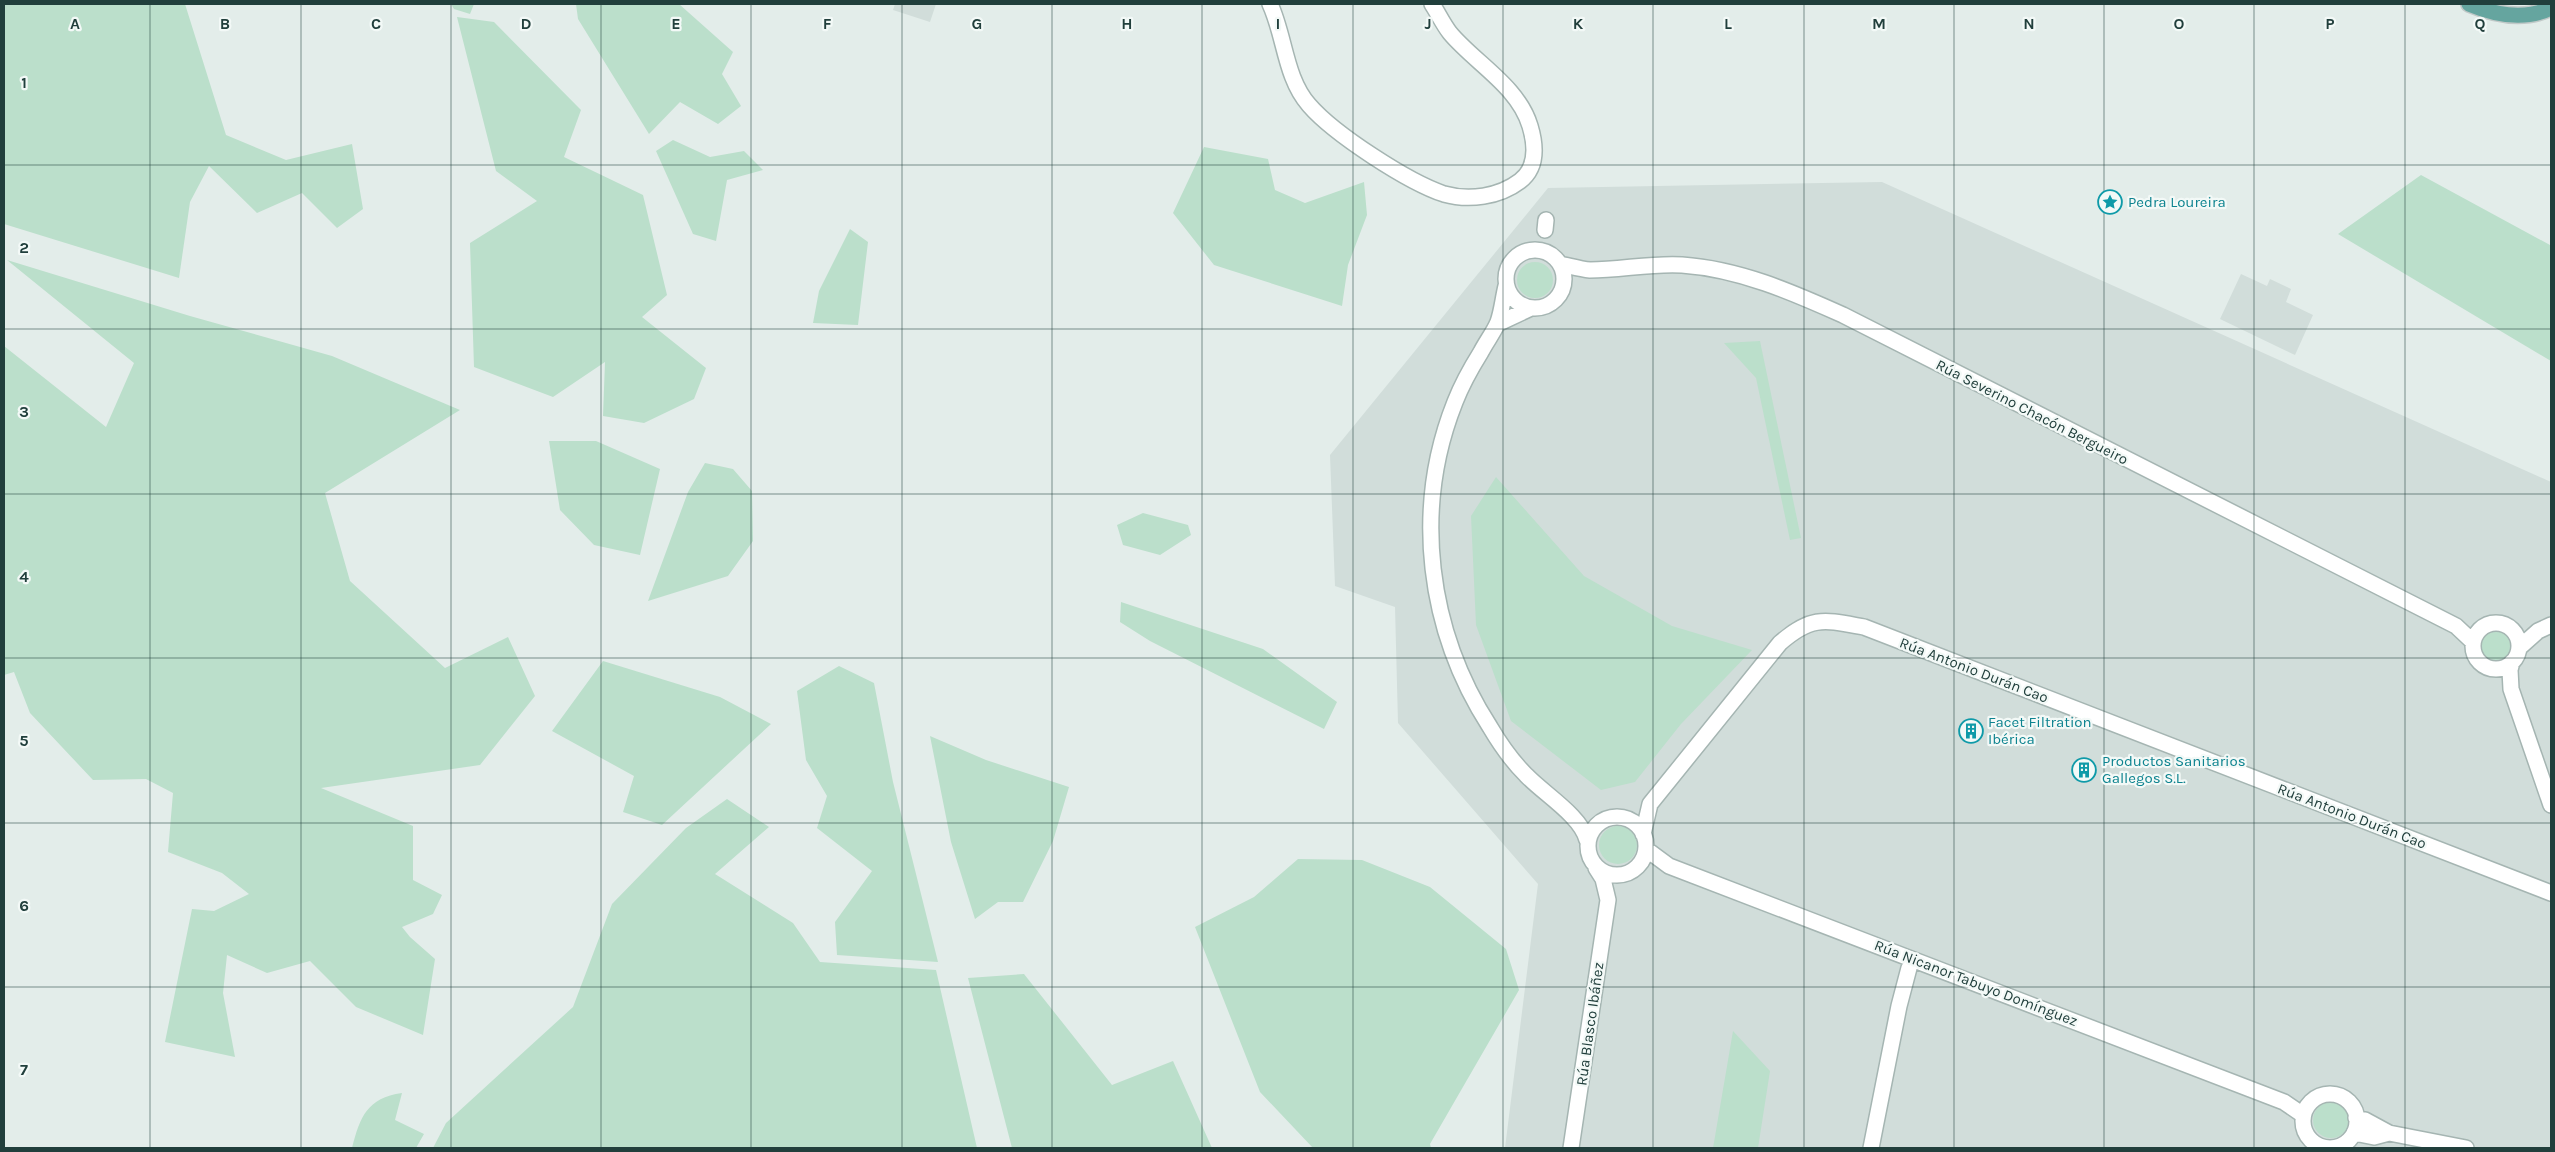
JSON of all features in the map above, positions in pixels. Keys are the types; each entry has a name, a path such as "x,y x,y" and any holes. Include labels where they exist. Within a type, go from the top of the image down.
{"main road":[{"path":"2468,4 2487,11 2520,16 2541,13 2551,8"}],"street":[{"path":"1270,4 1291,72 1308,104 1334,130 1416,180 1445,194 1470,197 1494,195 1512,187 1525,177 1534,164 1534,148 1530,125 1515,96 1449,32 1432,4"},
{"path":"1506,286 1515,301 1531,308 1541,308 1558,298 1564,280 1560,264 1554,257 1543,251 1522,253 1516,257 1507,270 1506,286 1497,324 1468,372 1444,436 1432,502 1430,544 1433,581 1451,650 1469,691 1489,726 1526,776 1574,817 1585,832 1588,855 1596,868 1613,876 1635,869 1646,850 1644,834 1634,823 1623,818 1611,817 1602,821 1593,829 1587,840"},
{"name":"Rúa Severino Chacón Bergueiro","path":"1560,264 1589,270"},
{"name":"Rúa Severino Chacón Bergueiro","path":"1564,280 1589,270 1637,265 1682,265 1715,270 1791,292 1842,315 2456,626 2473,642"},
{"path":"1497,324 1531,308"},
{"name":"Rúa Antonio Durán Cao","path":"1623,818 1650,804 1780,643 1805,624 1832,621 1864,627 2551,892"},
{"path":"2511,689 2493,669 2480,663 2475,657 2473,642 2482,627 2495,623 2502,624 2514,632 2519,648"},
{"name":"Rúa Severino Chacón Bergueiro","path":"2456,626 2482,627"},
{"path":"2514,632 2545,628"},
{"path":"2545,628 2519,648 2510,670 2511,689 2551,805"},
{"path":"2493,669 2506,666 2512,662"},
{"name":"Rúa Antonio Durán Cao","path":"1644,834 1650,804"},
{"path":"1574,817 1602,821"},
{"name":"Rúa Nicanor Tabuyo Domínguez","path":"1646,850 1668,866 2284,1102 2303,1115"},
{"name":"Rúa Nicanor Tabuyo Domínguez","path":"1635,869 1668,866"},
{"name":"Rúa Blasco Ibáñez","path":"1571,1148 1608,900 1603,879 1596,868"},
{"name":"Rúa Blasco Ibáñez","path":"1608,900 1619,882 1635,869"},
{"name":"Rúa Antonio Durán Cao","path":"2531,884 2551,881"},
{"path":"1871,1148 1899,1006 1909,968"},
{"path":"2352,1135 2351,1104 2345,1099 2331,1094 2316,1097 2306,1108 2303,1115 2303,1123 2308,1137 2314,1142 2329,1148 2336,1147 2352,1135 2365,1120 2376,1139 2466,1148"},
{"name":"Rúa Nicanor Tabuyo Domínguez","path":"2284,1102 2316,1097"}],"shaded area":[{"path":"895,4 936,4 930,22 893,10"},
{"path":"1882,182 2551,482 2551,1148 1505,1148 1538,884 1398,723 1395,607 1335,586 1330,455 1548,188"},
{"path":"2241,274 2267,286 2270,279 2291,289 2286,302 2313,315 2295,355 2220,319"}],"green space":[{"path":"4,4 185,4 226,135 286,160 352,144 363,209 337,228 302,193 257,213 209,166 190,202 179,278 4,224"},
{"path":"451,4 474,4 470,14 454,9"},
{"path":"576,4 679,4 733,52 722,74 741,106 718,124 680,102 649,134 578,19"},
{"path":"457,17 494,22 581,110 564,157 643,195 667,295 642,317 706,368 694,399 644,423 603,416 605,362 553,397 474,367 470,243 537,201 496,171"},
{"path":"673,140 710,157 744,151 763,170 727,180 716,241 693,234 656,151"},
{"path":"1204,147 1268,159 1275,190 1305,203 1364,182 1367,215 1348,265 1342,306 1214,265 1173,213"},
{"path":"2421,175 2550,245 2551,242 2551,361 2338,234"},
{"path":"850,229 868,242 858,325 813,323 819,291"},
{"path":"7,260 190,316 332,356 460,410 325,493 350,581 445,668 508,637 535,696 480,765 321,788 413,826 413,880 442,895 433,914 402,927 410,937 435,959 423,1035 356,1007 310,961 267,973 227,955 223,993 235,1057 165,1042 192,909 214,911 249,894 222,873 168,852 173,793 146,779 93,780 30,713 14,672 4,675 4,346 106,427 134,363"},
{"path":"1535,262 1547,268 1553,280 1547,292 1535,298 1523,292 1517,280 1523,268"},
{"path":"1760,341 1801,538 1790,540 1756,378 1724,343"},
{"path":"549,441 596,441 660,469 640,555 594,545 560,510"},
{"path":"705,463 733,469 752,491 753,541 728,576 648,601 688,492"},
{"path":"1496,477 1584,576 1672,626 1752,650 1681,724 1635,782 1601,790 1511,721 1476,625 1471,516"},
{"path":"1143,513 1188,525 1191,535 1160,555 1123,545 1117,525"},
{"path":"1121,602 1263,649 1337,702 1324,729 1150,641 1120,622"},
{"path":"2495,628 2507,634 2513,646 2507,658 2495,664 2483,658 2477,646 2483,634"},
{"path":"603,661 720,697 771,724 662,825 623,812 634,776 552,731"},
{"path":"839,666 874,683 893,782 938,962 837,955 835,922 872,871 817,828 827,796 806,760 797,691"},
{"path":"930,736 986,760 1069,787 1053,841 1023,902 998,902 975,919 951,842"},
{"path":"727,799 769,827 715,874 793,923 820,962 936,970 977,1148 433,1148 446,1123 573,1007 612,904 686,828"},
{"path":"1618,826 1625,827 1631,832 1636,838 1636,852 1631,858 1625,863 1618,864 1611,863 1605,858 1600,852 1599,845 1600,838 1605,832 1611,827"},
{"path":"1298,859 1362,860 1430,887 1506,949 1519,990 1430,1144 1431,1148 1313,1148 1260,1092 1195,927 1254,897"},
{"path":"1024,974 1112,1085 1173,1061 1212,1148 1012,1148 968,978"},
{"path":"1733,1031 1770,1071 1758,1148 1713,1148"},
{"path":"402,1093 395,1120 424,1134 416,1148 352,1148 362,1118 373,1104 381,1099"},
{"path":"2331,1102 2343,1108 2349,1120 2343,1132 2331,1138 2319,1132 2313,1120 2319,1108"}],"place":[{"name":"Pedra Loureira","path":"2110,202"},
{"name":"Facet Filtration Ibérica","path":"1971,731"},
{"name":"Productos Sanitarios Gallegos S.L.","path":"2084,770"}]}
